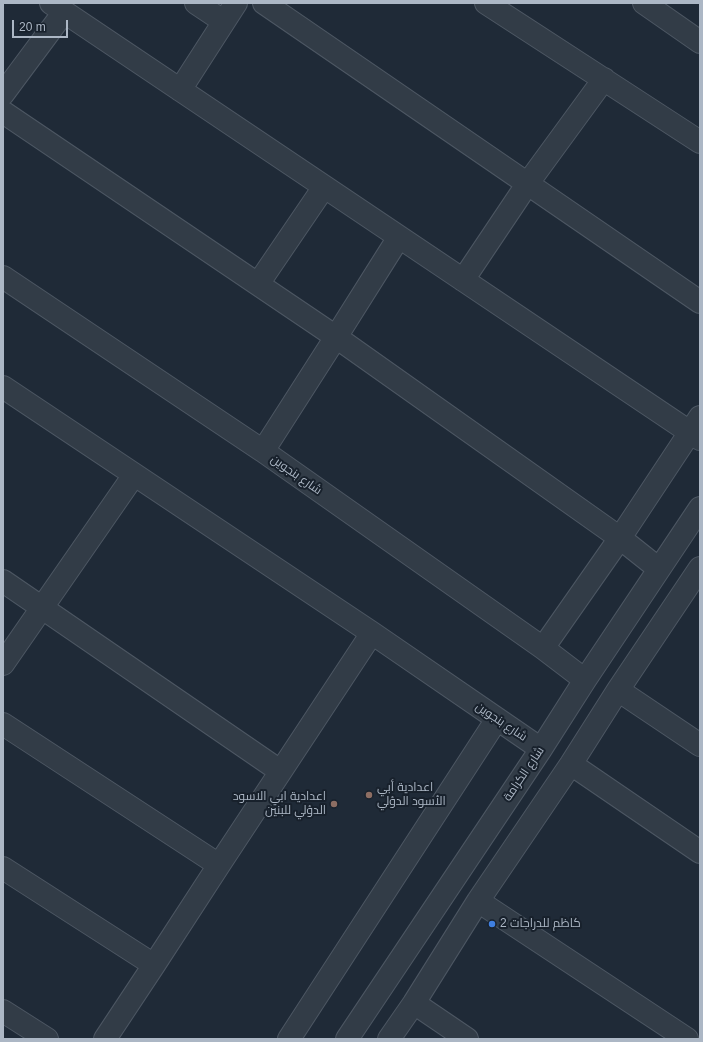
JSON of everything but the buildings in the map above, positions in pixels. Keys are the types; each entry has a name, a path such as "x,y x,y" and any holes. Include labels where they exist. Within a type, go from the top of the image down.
{"street":[{"path":"196,3 223,21"},
{"path":"180,90 236,3"},
{"path":"264,3 700,302"},
{"path":"486,3 510,9 604,79 700,142"},
{"path":"644,3 700,42"},
{"path":"3,94 57,8 463,280 697,430 543,648"},
{"path":"463,280 528,184 604,79"},
{"path":"3,112 336,337 620,538 659,569"},
{"path":"258,284 324,187"},
{"path":"263,451 399,237"},
{"name":"شارع بنجوين","path":"3,277 263,451 543,648 585,680"},
{"name":"شارع بنجوين","path":"3,388 372,633 541,749"},
{"path":"3,664 134,475"},
{"name":"شارع الكرامة","path":"347,1039 700,508"},
{"path":"389,1039 414,1003 478,901 571,764 618,690 697,580"},
{"path":"3,581 280,772"},
{"path":"104,1039 372,633"},
{"path":"618,690 700,745"},
{"path":"289,1039 497,719"},
{"path":"3,724 219,865"},
{"path":"571,764 700,852"},
{"path":"3,868 154,965"},
{"path":"478,901 687,1039"},
{"path":"414,1003 467,1039"},
{"path":"3,1011 47,1039"}],"place":[{"name":"اعدادية أبي الأسود الدؤلي","path":"369,795"},
{"name":"اعدادية ابي الاسود الدؤلي للبنين","path":"334,804"},
{"name":"كاظم للدراجات 2","path":"492,924"}]}
